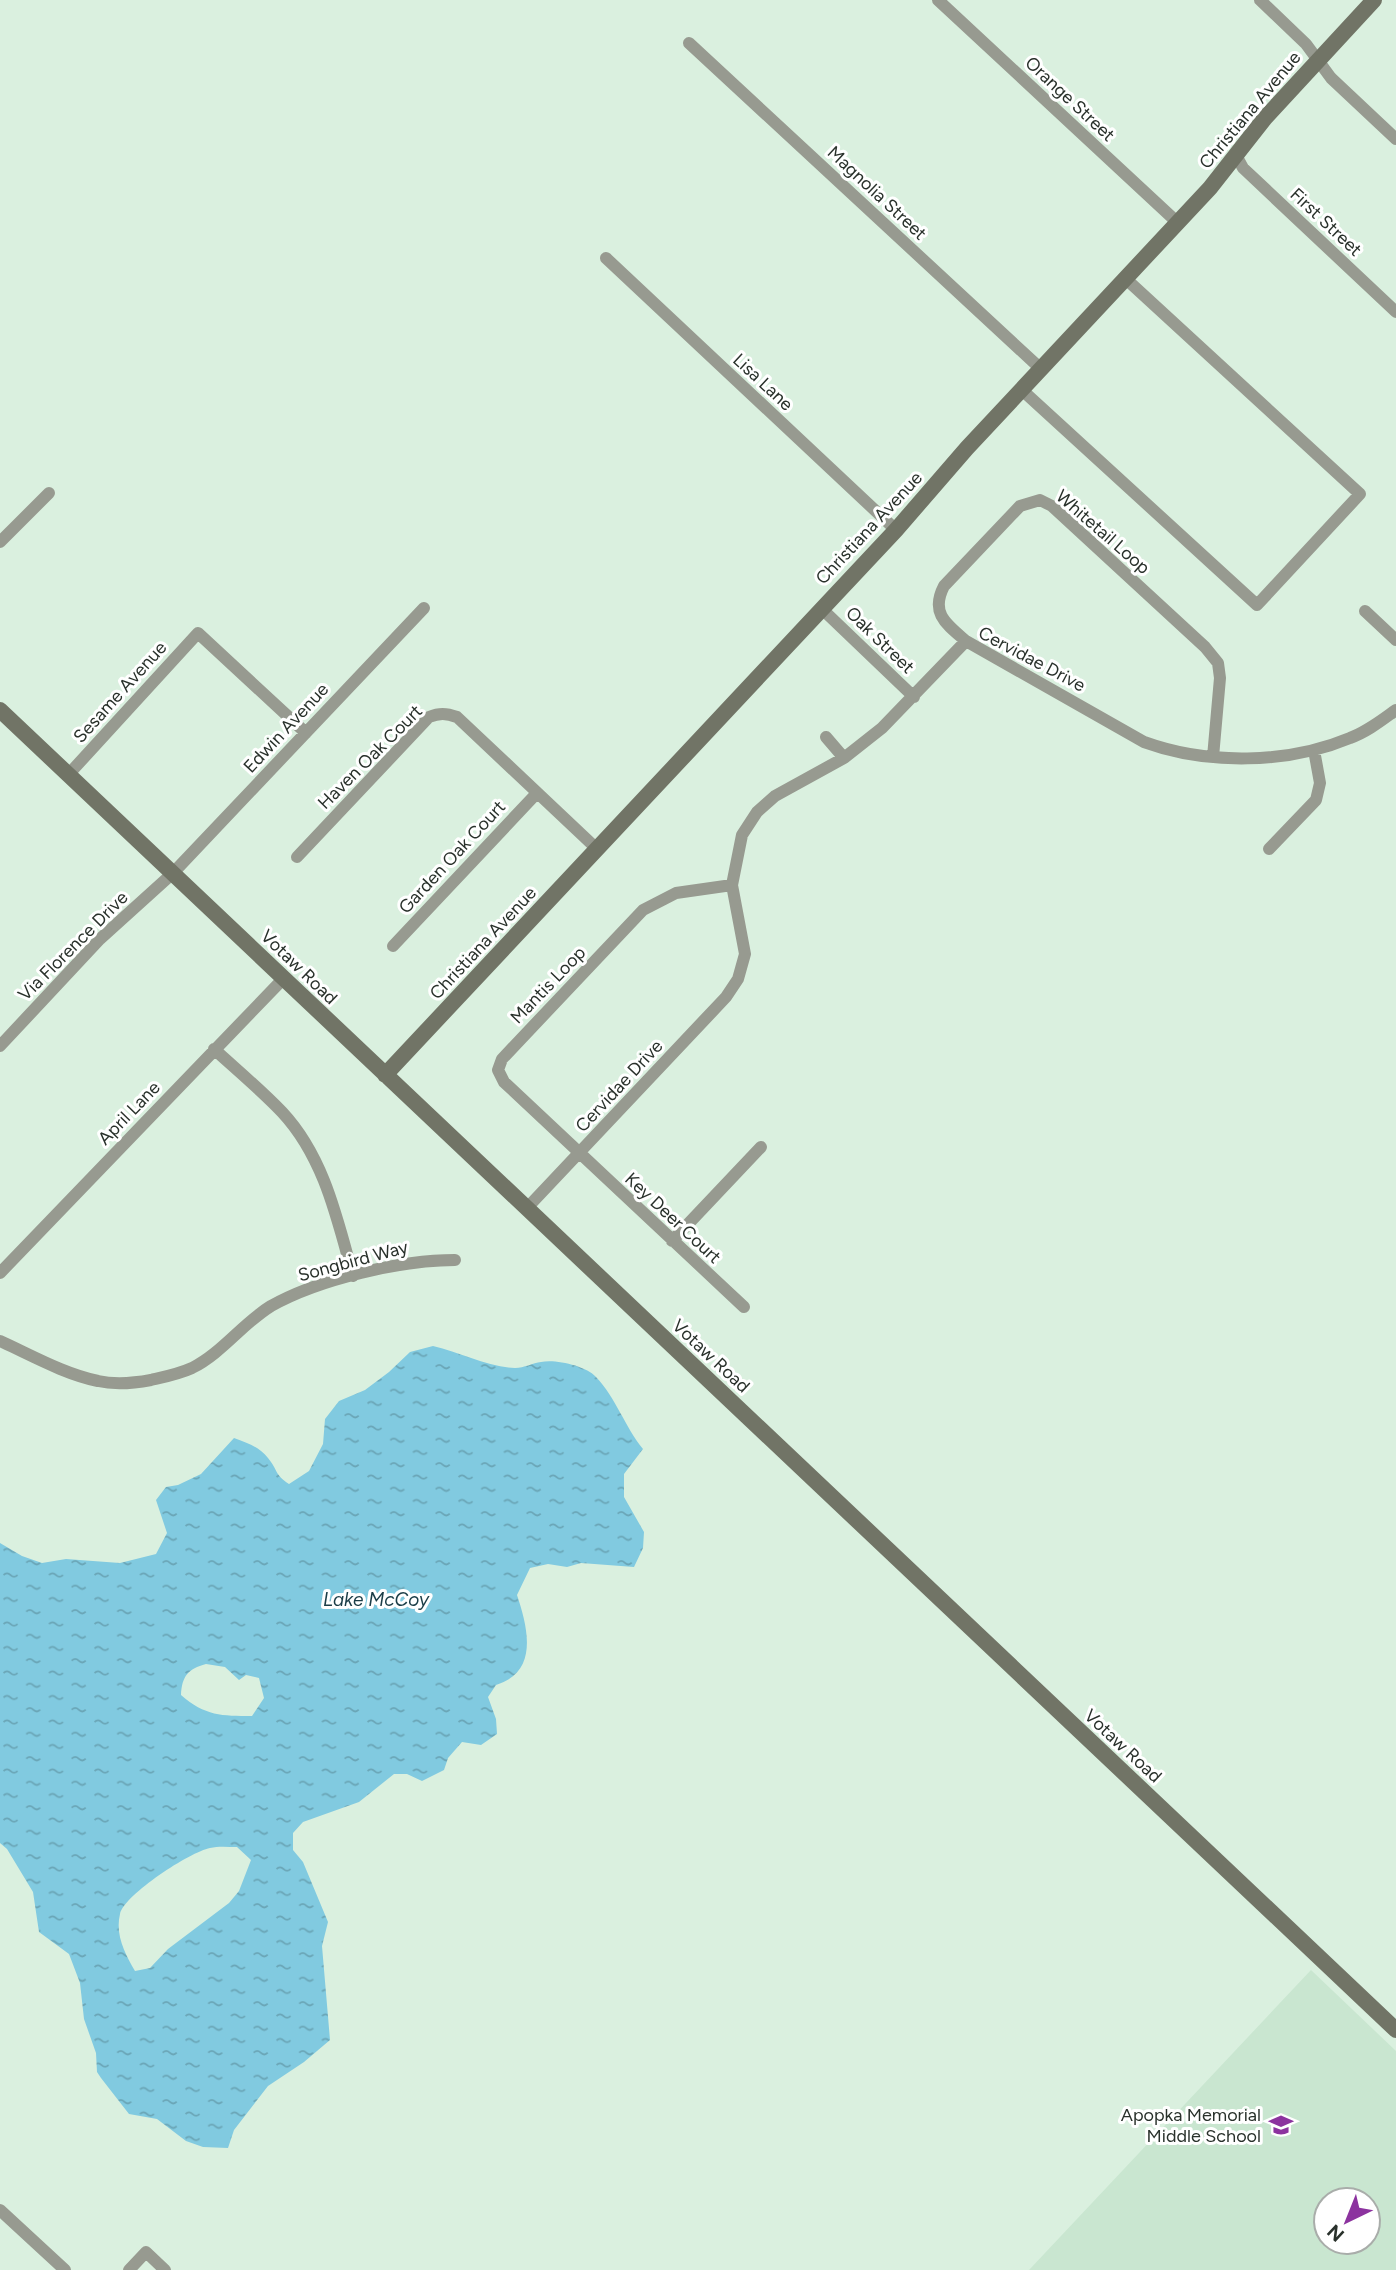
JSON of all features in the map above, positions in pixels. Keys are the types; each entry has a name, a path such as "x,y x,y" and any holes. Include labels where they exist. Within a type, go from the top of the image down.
{"street":[{"name":"Orange Street","path":"939,0 1178,223"},
{"path":"1259,0 1306,44 1331,78 1396,139"},
{"name":"Christiana Avenue","path":"385,1075 896,530 1041,369 1178,223 1265,118 1374,0"},
{"name":"Magnolia Street","path":"689,44 1041,369"},
{"name":"First Street","path":"1236,155 1243,168 1396,312"},
{"name":"Lisa Lane","path":"606,258 896,530"},
{"path":"1022,390 1257,605 1360,494 1126,279"},
{"path":"0,542 49,493"},
{"name":"Whitetail Loop","path":"966,641 945,623 937,608 938,597 944,586 1020,506 1040,500 1052,506 1205,647 1217,663 1220,678 1213,757"},
{"name":"Edwin Avenue","path":"173,873 425,608"},
{"name":"Oak Street","path":"821,608 914,697"},
{"path":"1365,611 1396,639"},
{"name":"Sesame Avenue","path":"68,775 198,633 306,733"},
{"name":"Cervidae Drive","path":"527,1208 726,997 738,979 745,954 732,885 742,835 757,813 775,796 844,758 889,722 966,641 1144,742 1171,751 1213,757 1252,758 1314,750 1352,738 1396,710"},
{"name":"Votaw Road","path":"0,710 1396,2030"},
{"name":"Haven Oak Court","path":"297,857 429,717 438,713 457,717 597,849"},
{"path":"826,737 844,758"},
{"path":"1269,849 1316,800 1320,783 1314,750"},
{"name":"Garden Oak Court","path":"393,946 537,793"},
{"name":"Via Florence Drive","path":"0,1046 100,939 173,873"},
{"name":"Mantis Loop","path":"579,1154 504,1083 498,1070 502,1059 643,910 676,892 732,885"},
{"name":"April Lane","path":"0,1273 284,978"},
{"path":"214,1049 283,1113 304,1140 321,1171 353,1276"},
{"path":"673,1241 761,1147"},
{"name":"Key Deer Court","path":"579,1154 744,1307"},
{"name":"Songbird Way","path":"0,1341 99,1382 135,1383 192,1368 270,1307 305,1291 353,1276 428,1260 455,1260"},
{"path":"0,2210 65,2270"},
{"path":"129,2270 146,2252 165,2270"}],"shaded area":[{"name":"Apopka Memorial Middle School","path":"1311,1970 1396,2051 1396,2270 1029,2270"}],"water":[{"name":"Lake McCoy","path":"433,1346 484,1362 518,1368 541,1362 570,1364 596,1377 643,1449 624,1474 624,1497 644,1532 643,1548 634,1567 581,1563 567,1567 548,1564 530,1568 517,1595 527,1635 524,1660 519,1670 510,1679 496,1685 488,1697 496,1719 497,1734 481,1745 462,1742 448,1758 444,1770 422,1781 407,1774 394,1774 359,1802 303,1822 293,1833 293,1850 303,1862 328,1922 322,1946 330,2040 304,2062 268,2086 234,2130 228,2148 203,2147 186,2141 157,2119 129,2114 101,2078 97,2072 96,2053 84,2019 80,1983 69,1954 39,1932 33,1892 7,1849 0,1843 0,1543 22,1556 42,1563 66,1559 120,1563 156,1554 167,1533 156,1500 166,1487 178,1485 201,1474 234,1438 261,1451 289,1484 309,1471 323,1444 325,1419 339,1401 365,1390 410,1352","holes":["206,1664 225,1667 239,1680 246,1675 259,1678 264,1698 252,1716 232,1716 206,1711 181,1695 187,1674","237,1847 251,1860 239,1891 229,1903 168,1949 150,1968 135,1971 120,1937 120,1914 124,1906 145,1885 188,1857 210,1848"]}],"place":[{"name":"Apopka Memorial Middle School","path":"1281,2125"}]}
